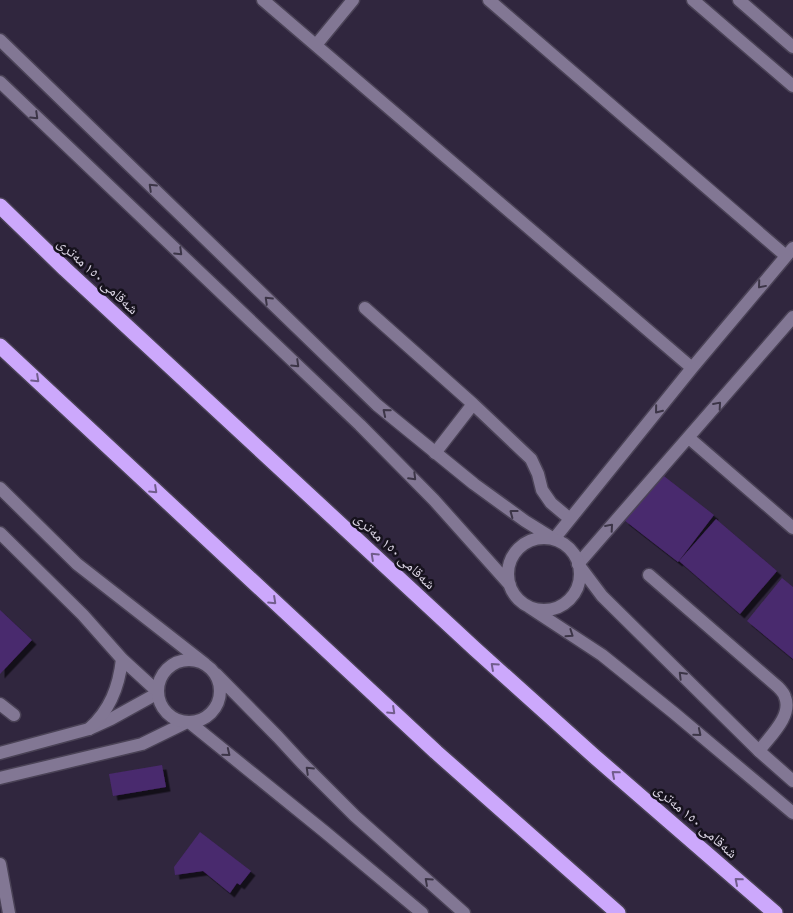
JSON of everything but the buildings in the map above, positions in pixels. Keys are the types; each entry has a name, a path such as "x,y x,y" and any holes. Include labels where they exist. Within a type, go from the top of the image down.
{"highway":[{"name":"شەقامی ١٥٠ مەتری","path":"0,206 65,270 475,649 602,763 775,913"},
{"path":"0,346 436,752 618,913"}],"street":[{"path":"264,0 692,368"},
{"path":"316,45 353,0"},
{"path":"488,0 790,252 692,368 554,539"},
{"path":"693,0 793,86"},
{"path":"739,0 791,41"},
{"path":"0,40 377,405 435,454 525,521 569,549 575,556 578,564 580,575 578,587 563,604 546,609 529,607"},
{"path":"0,82 360,425 434,500 510,585 520,601 602,655 793,814"},
{"path":"364,308 474,404 531,458 542,490 551,503 570,519"},
{"path":"578,564 793,318"},
{"path":"435,454 474,404"},
{"path":"689,438 793,527"},
{"path":"0,488 77,564 216,674 355,816 464,913"},
{"path":"0,533 83,615 122,659 158,692"},
{"path":"510,585 509,569 514,553 522,545 532,540 554,539"},
{"path":"578,564 602,596 759,751 793,781"},
{"path":"650,575 778,687 786,697 788,706 785,718 759,751"},
{"path":"89,729 98,720 111,700 118,682 122,659"},
{"path":"205,664 196,660 177,662 163,674 159,682 158,692 164,710 171,716 188,722 422,913"},
{"path":"0,778 142,744 188,722 198,721 207,717 219,702 220,683 216,674"},
{"path":"0,753 89,729 111,719 158,692"},
{"path":"0,704 14,715"},
{"path":"0,864 8,913"}]}
